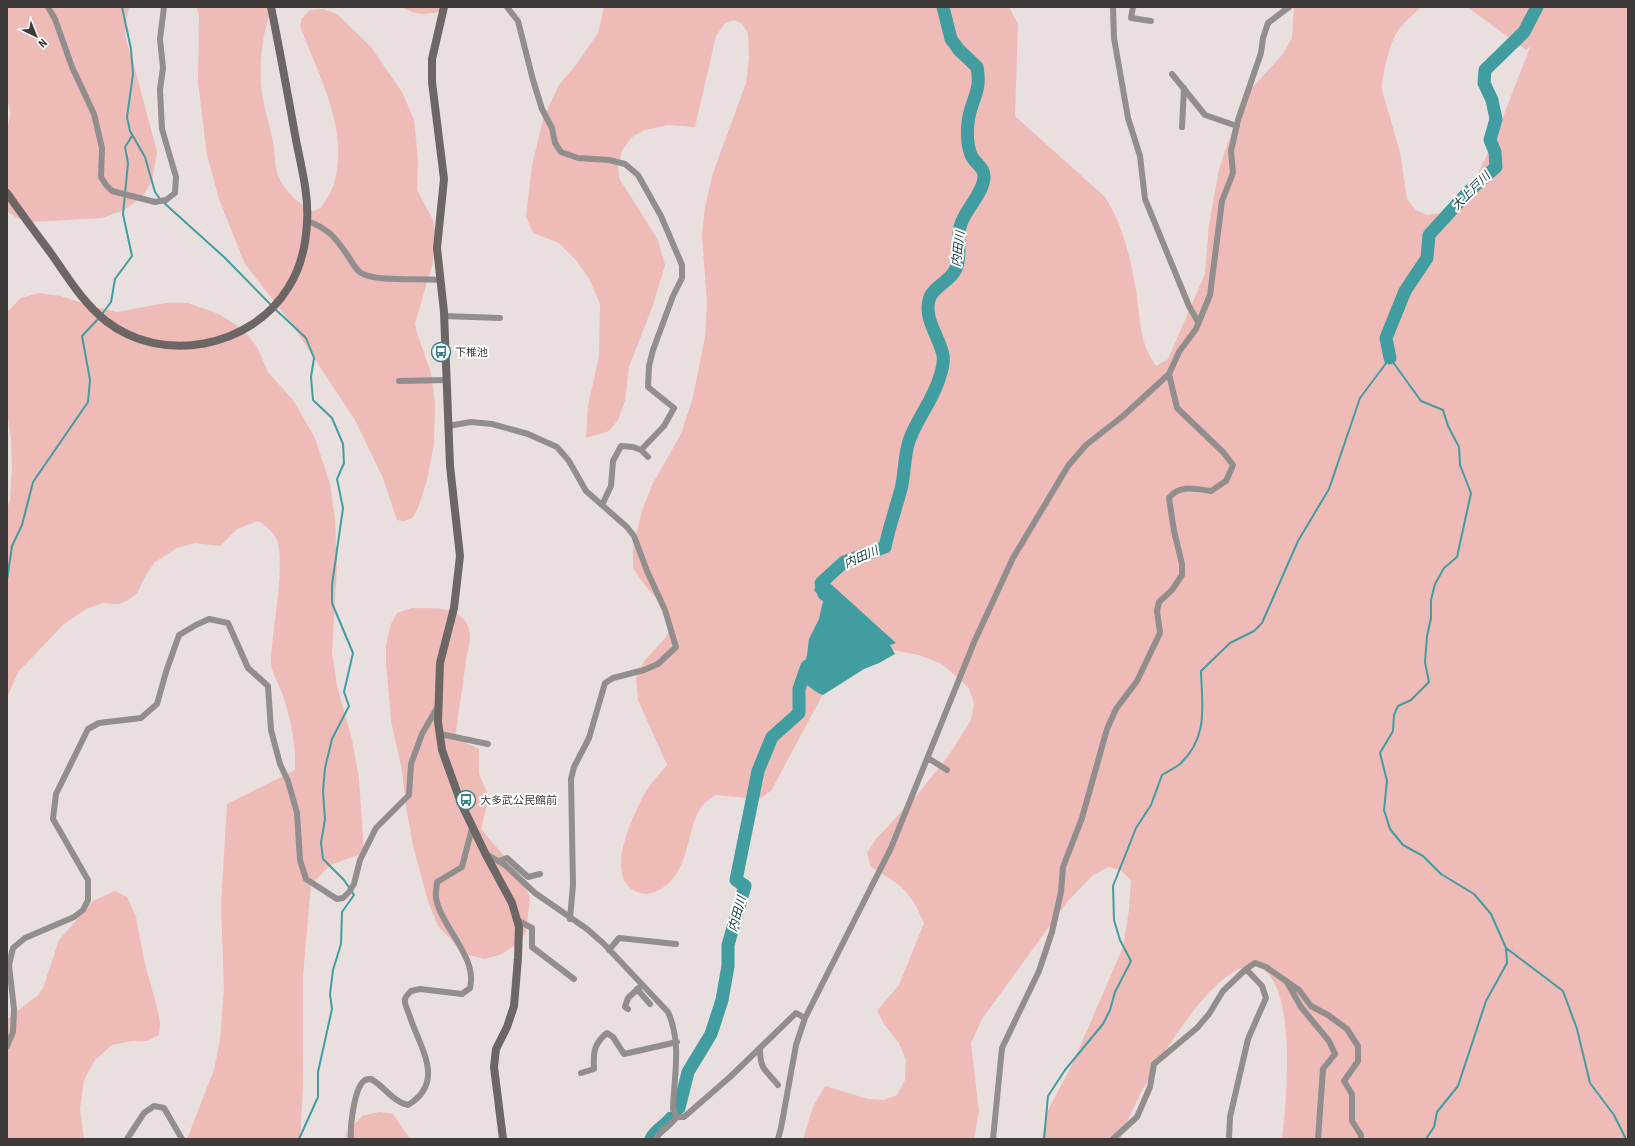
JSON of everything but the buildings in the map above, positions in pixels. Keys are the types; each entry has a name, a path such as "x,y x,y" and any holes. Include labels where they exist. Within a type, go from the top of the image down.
{"street":[{"path":"48,7 55,19 72,67 94,114 102,148 101,177 112,191 156,202 166,200 175,193 177,186 176,177 162,129 160,90 163,68 160,39 164,7"},
{"path":"7,193 78,292 107,322 128,334 149,342 169,346 206,344 228,337 252,325 272,309 288,289 302,255 308,221 304,186 271,7"},
{"path":"444,7 432,59 432,82 444,179 437,248 444,316 448,426 460,556 454,608 440,663 437,708 442,750 472,828 512,903 519,928 514,1006 507,1028 496,1049 494,1067 503,1139"},
{"path":"507,7 518,21 533,80 542,108 552,128 555,143 561,152 578,158 609,160 625,164 638,175 661,216 682,265 682,278 662,323 649,366 648,387 674,408 664,426 641,450"},
{"path":"1113,7 1114,38 1128,118 1140,156 1145,199 1198,322"},
{"path":"1133,7 1131,18 1151,21"},
{"path":"778,1139 796,1046 805,1018 891,848 988,611 1013,558 1068,466 1086,445 1123,416 1169,374 1179,352 1196,329 1210,295 1222,201 1233,173 1231,150 1237,126 1261,53 1263,38 1268,23 1289,7"},
{"path":"1172,74 1205,115 1237,126"},
{"path":"1182,127 1184,88"},
{"path":"308,221 322,226 337,240 356,269 372,278 440,280"},
{"path":"444,316 500,318"},
{"path":"993,1139 1002,1048 1039,971 1050,938 1061,892 1063,867 1082,818 1107,729 1116,709 1137,681 1160,633 1157,611 1159,602 1172,590 1182,575 1182,564 1174,531 1169,498 1174,492 1184,488 1211,491 1226,481 1233,465 1223,452 1177,408 1169,374"},
{"path":"399,381 447,380"},
{"path":"448,426 471,422 492,424 528,434 557,447 569,461 586,491 627,527 634,536 647,571 665,610 676,647 658,664 644,670 613,678 605,683 589,738 574,767 571,779 573,885 570,918"},
{"path":"602,505 612,486 613,461 621,446 633,446 641,450 648,457"},
{"path":"7,1046 13,1032 14,1009 9,965 13,948 24,938 74,917 83,910 88,900 88,880 53,819 56,794 61,782 88,729 99,723 141,718 158,704 166,672 179,635 209,619 228,623 248,668 268,686 271,730 280,764 288,781 297,813 300,860 306,879 337,899 343,898 353,885 360,860 376,828 409,795 411,764 422,734 437,708"},
{"path":"440,734 488,744"},
{"path":"928,758 948,770"},
{"path":"351,1139 350,1124 359,1088 365,1080 371,1078 382,1085 400,1103 408,1105 426,1090 429,1078 425,1055 414,1030 405,1003 405,998 411,991 420,989 462,994 470,988 472,979 462,948 438,905 436,896 437,882 462,867 472,828"},
{"path":"485,853 499,862 535,893 587,929 610,950 639,987 650,1004"},
{"path":"499,862 507,858 528,878 540,874"},
{"path":"517,920 532,928 532,947 574,979"},
{"path":"610,950 619,938 676,944"},
{"path":"1113,1139 1137,1117 1150,1087 1154,1064 1197,1028 1209,1014 1223,991 1246,968 1255,963 1266,967 1299,990 1310,1006 1328,1015 1347,1029 1358,1046 1358,1061 1344,1081 1352,1094 1352,1121 1361,1135 1361,1139"},
{"path":"1229,1139 1230,1117 1248,1039 1266,998 1262,986 1246,968"},
{"path":"1286,981 1301,1007 1329,1041 1335,1054 1322,1069 1318,1139"},
{"path":"628,1009 625,1007 626,1002 639,987"},
{"path":"639,987 668,1012 674,1024 677,1042 673,1109 677,1117"},
{"path":"656,1139 659,1134 677,1117 684,1117 796,1013 805,1018"},
{"path":"581,1073 594,1069 595,1047 597,1042 607,1033 613,1037 624,1054 677,1042"},
{"path":"760,1048 760,1062 762,1067 778,1085"},
{"path":"127,1139 144,1113 154,1106 164,1108 182,1139"}],"shaded area":[{"path":"7,7 129,7 126,25 128,48 131,54 157,152 152,181 142,197 124,210 102,218 33,222 17,218 7,211 7,129 10,108 7,101"},
{"path":"197,7 272,7 263,41 261,77 263,100 273,142 276,167 278,175 288,192 302,205 313,211 321,208 333,187 338,166 338,145 335,125 324,85 300,26 302,18 310,10 323,9 337,14 371,47 402,92 414,120 418,160 417,190 433,220 436,239 432,266 415,323 431,373 435,404 434,444 427,480 418,508 412,518 404,521 397,520 383,478 355,420 291,323 245,264 219,199 207,155 198,82 199,16"},
{"path":"402,7 450,7 438,12 420,14"},
{"path":"604,7 1009,7 1018,24 1015,116 1105,197 1117,219 1125,242 1136,290 1143,338 1150,356 1156,366 1168,359 1205,274 1209,225 1219,169 1240,108 1250,90 1283,54 1292,38 1294,7 1421,7 1402,25 1391,44 1386,60 1382,90 1400,152 1407,199 1416,210 1427,215 1441,213 1460,200 1474,182 1494,140 1531,45 1526,50 1467,7 1628,7 1628,1139 1282,1139 1287,1071 1284,1014 1278,990 1267,973 1252,966 1234,971 1215,987 1194,1010 1156,1067 1140,1096 1121,1139 1042,1139 1047,1112 1073,1063 1123,947 1129,910 1131,880 1120,870 1108,867 1092,876 1067,902 982,1019 971,1043 979,1112 974,1139 803,1139 813,1107 825,1086 868,1099 884,1100 897,1095 905,1080 906,1060 899,1043 884,1024 877,1011 899,985 924,923 914,903 904,889 871,867 867,853 876,839 918,794 951,752 971,720 974,704 969,688 942,664 919,655 893,650 874,650 823,694 771,791 759,799 715,795 701,807 696,816 681,866 667,885 660,890 644,894 628,886 622,875 621,861 624,846 634,815 646,791 667,765 638,700 636,678 645,660 666,637 672,626 661,604 633,568 633,548 642,511 652,485 681,434 693,397 705,337 707,303 702,236 705,207 713,173 746,83 749,58 748,33 742,24 734,20 725,23 716,36 695,127 668,125 645,130 632,137 623,149 618,165 619,178 658,240 665,265 653,305 629,367 625,401 618,420 609,431 586,438 588,406 599,356 600,304 590,280 576,260 559,243 533,233 526,216 532,166 543,119 559,85 578,62 598,33"},
{"path":"39,293 61,296 91,306 117,312 165,303 188,303 219,314 244,330 257,347 268,372 293,400 315,438 330,484 335,519 337,567 332,652 337,686 352,740 359,779 364,853 330,865 311,885 303,975 303,1088 300,1139 187,1139 214,1070 220,1040 224,989 221,905 227,804 295,770 295,751 291,723 283,696 271,666 280,563 279,548 276,538 268,528 258,521 237,529 220,546 195,543 177,548 155,562 146,575 137,593 127,601 118,604 103,603 86,609 64,624 18,672 7,698 7,509 10,500 12,468 11,439 7,412 7,312 21,298"},
{"path":"412,608 450,611 462,618 469,628 470,641 455,738 479,749 479,774 489,797 481,829 521,876 530,898 526,932 517,944 502,954 485,959 465,954 438,926 428,901 413,846 402,770 391,721 386,662 386,646 390,626 397,613"},
{"path":"115,891 127,897 136,917 144,960 160,1022 159,1035 147,1041 132,1041 112,1045 95,1060 84,1080 80,1109 84,1139 7,1139 7,1019 38,995 43,988 59,940 93,901"},
{"path":"379,1112 393,1114 410,1139 345,1139 346,1133 362,1116"}],"water":[{"path":"822,576 896,643 890,645 895,654 864,669 823,695 800,680 807,655 809,639 819,619 823,601 814,590"}],"waterway":[{"path":"122,7 131,49 133,74 127,117 130,131 145,157 155,192 160,199"},
{"name":"内田川","path":"824,594 821,583 844,562 885,547 901,489 909,441 916,424 934,393 943,366 943,355 941,348 930,321 928,307 929,300 934,291 951,276 957,266 959,256 960,227 965,215 983,185 984,174 971,155 968,139 969,115 978,84 977,67 959,50 951,39 943,7"},
{"name":"大上戸川","path":"1390,358 1386,338 1405,291 1427,258 1429,235 1469,191 1496,167 1495,152 1490,140 1496,119 1492,100 1484,83 1485,70 1524,32 1537,7"},
{"path":"102,314 111,302 115,279 132,256 123,214 128,163 125,147 132,136"},
{"path":"163,202 224,257 271,305"},
{"path":"274,308 306,338 314,358 311,377 313,400 332,418 343,444 344,463 337,479 343,508 332,585 332,603 353,653 344,692 349,706 332,739 325,768 323,791 325,819 321,843 323,859 344,880 354,895 342,912 341,944 333,970 330,994 332,1009 318,1072 318,1097 299,1139"},
{"path":"7,580 12,546 22,525 33,482 88,402 90,380 82,336 99,318"},
{"path":"1044,1139 1048,1096 1065,1070 1103,1024 1110,1010 1115,992 1131,961 1120,940 1114,920 1113,886 1136,828 1151,805 1162,775 1180,764 1196,743 1202,720 1201,671 1230,643 1254,631 1262,623 1298,541 1329,489 1360,398 1390,358 1421,401 1443,410 1448,426 1459,447 1460,465 1471,493 1457,557 1444,568 1435,584 1431,600 1431,618 1427,636 1425,662 1429,682 1411,700 1398,706 1394,715 1393,731 1380,753 1387,781 1384,810 1390,829 1403,845 1423,856 1441,874 1474,894 1491,914 1506,948 1507,963 1486,1001 1458,1086 1437,1112 1434,1127 1426,1139"},
{"name":"内田川","path":"679,1108 688,1072 711,1034 722,1000 728,966 728,945 745,886 736,880 758,771 772,737 799,713 799,689 807,666"},
{"path":"1506,948 1563,991 1577,1029 1590,1083 1614,1115 1626,1139"},
{"name":"内田川","path":"651,1139 655,1133 671,1118"}],"place":[{"name":"下椎池","path":"441,352"},
{"name":"大多武公民館前","path":"466,800"}]}
